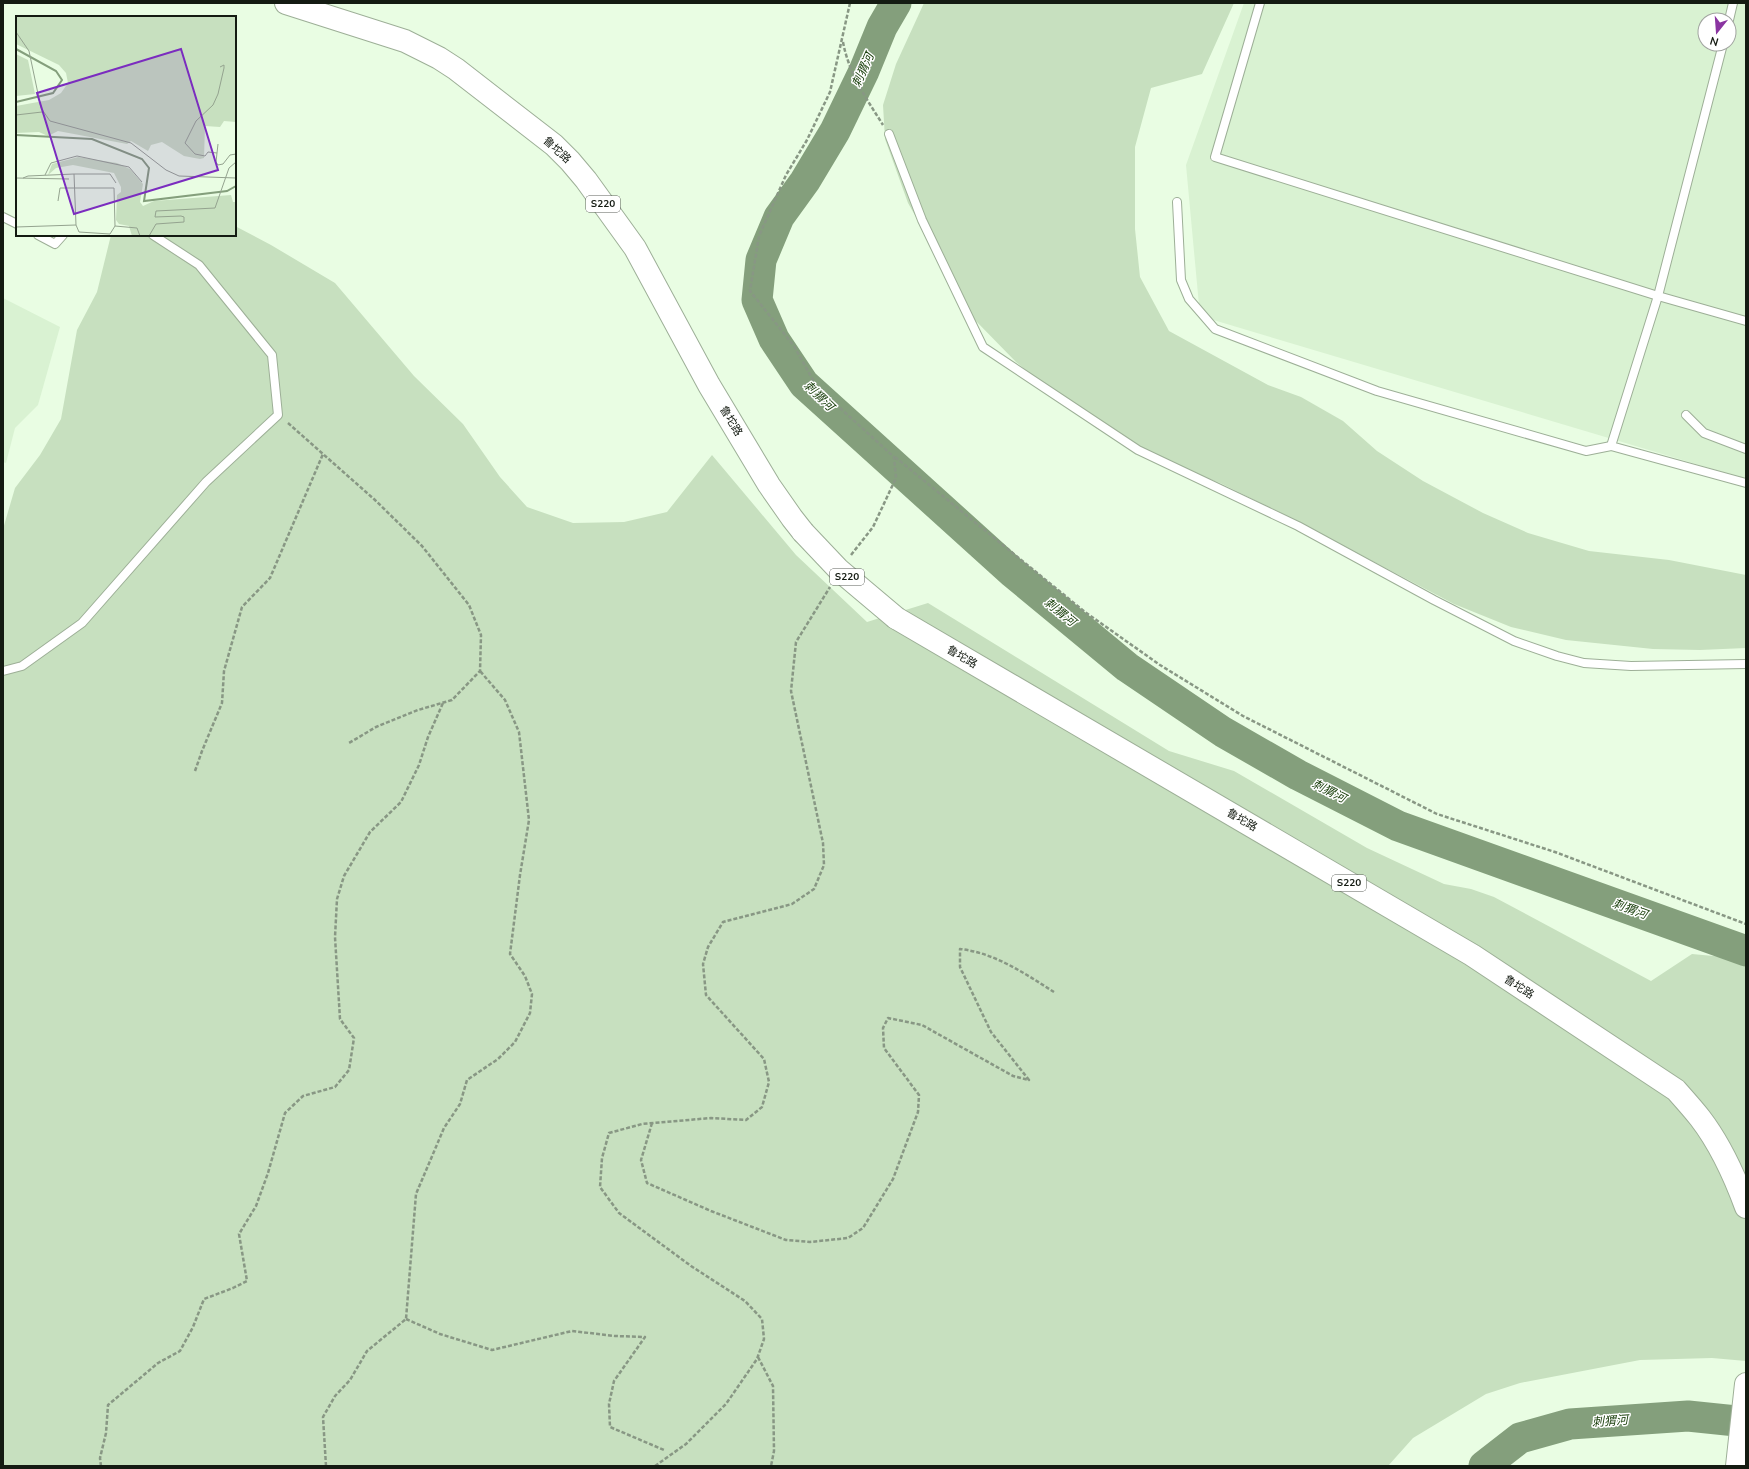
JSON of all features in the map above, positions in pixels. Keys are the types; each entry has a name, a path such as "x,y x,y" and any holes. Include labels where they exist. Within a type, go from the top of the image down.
{"main road":[{"name":"鲁坨路","path":"286,3 405,41 438,58 456,69 554,145 570,161 586,180 635,248 709,385 769,485 792,518 803,532 839,570 896,618 1472,955 1676,1090 1701,1119 1720,1150 1738,1185 1746,1207"},
{"path":"1737,1466 1746,1384"}],"lane":[{"path":"1260,3 1215,158 1658,296 1746,321"},
{"path":"1611,446 1658,296 1721,52"},
{"path":"889,134 922,220 983,347 1138,450 1298,526 1434,600 1514,641 1557,656 1584,663 1631,666 1746,664"},
{"path":"1177,202 1181,280 1189,299 1215,329 1376,391 1586,451 1611,446 1746,483"},
{"path":"3,217 16,224"},
{"path":"40,236 55,244 62,236"},
{"path":"3,671 22,666 82,623 206,482 278,415 272,355 200,265 155,236"},
{"path":"1686,415 1704,434 1746,449"}],"path":[{"path":"850,3 830,92 807,140 786,176 759,236 750,291 794,346 817,387 894,457 1085,612 1160,665 1243,716 1437,814 1556,852 1746,924"},
{"path":"842,41 846,60 857,85 889,134"},
{"path":"278,415 323,454 422,546 469,605 481,635 480,671 505,700 519,732 529,820 510,954 525,976 532,994 530,1013 515,1042 498,1058 467,1080 460,1104 444,1128 416,1194 406,1319 367,1351 350,1380 335,1396 323,1417 326,1466"},
{"path":"195,772 222,703 224,671 242,607 270,578 323,454"},
{"path":"848,558 873,527 896,478 894,457"},
{"path":"655,1466 686,1444 726,1404 758,1358 764,1339 762,1319 745,1301 691,1266 619,1213 600,1187 602,1158 609,1134 642,1124 710,1118 746,1120 762,1107 770,1082 764,1059 706,995 703,964 708,947 723,922 792,904 814,889 824,865 823,843 791,691 796,642 832,584"},
{"path":"348,743 376,727 418,710 452,700 480,671"},
{"path":"101,1466 100,1458 106,1433 108,1405 158,1363 180,1351 193,1327 204,1299 233,1288 246,1281 239,1234 256,1206 268,1173 285,1112 303,1096 335,1087 349,1070 354,1038 340,1019 335,937 337,899 344,876 370,832 401,802 419,765 428,737 443,703"},
{"path":"652,1123 641,1160 648,1183 711,1211 786,1240 810,1242 848,1238 863,1228 893,1179 918,1112 919,1095 884,1048 882,1028 888,1018 922,1025 1013,1076 1029,1080 991,1032 960,967 960,949 973,950 1006,962 1054,992"},
{"path":"406,1319 440,1334 492,1350 572,1331 615,1336 645,1337 614,1382 609,1404 610,1427 664,1450"},
{"path":"758,1358 774,1386 774,1451 771,1466"}],"shaded area":[{"path":"924,3 1234,3 1202,74 1151,88 1135,147 1135,229 1140,277 1169,331 1268,385 1301,397 1343,421 1377,451 1423,481 1483,513 1528,533 1589,551 1669,560 1746,575 1746,648 1700,650 1653,649 1566,640 1511,627 1454,604 1283,514 1220,483 1148,456 1096,428 1016,362 973,318 908,203 885,139 883,105 896,64"},
{"path":"1244,3 1746,3 1746,479 1200,316 1186,165"},
{"path":"236,227 271,245 335,283 414,376 463,424 500,477 527,507 573,523 624,522 667,512 712,455 796,555 867,622 928,603 1169,751 1234,771 1367,848 1444,884 1471,889 1494,897 1651,981 1692,954 1746,959 1746,1361 1712,1358 1640,1360 1520,1383 1486,1394 1413,1438 1388,1466 3,1466 3,529 15,488 40,455 61,419 77,330 97,292 111,236 236,236"},
{"path":"3,298 60,327 38,405 15,428 6,463 3,462"}],"waterway":[{"name":"刺猬河","path":"896,3 882,27 864,71 835,131 805,181 779,217 761,260 757,300 774,339 804,384 1012,572 1127,667 1223,732 1298,775 1398,826 1746,951"},
{"name":"刺猬河","path":"1484,1466 1520,1438 1570,1424 1688,1416 1746,1422"}]}
